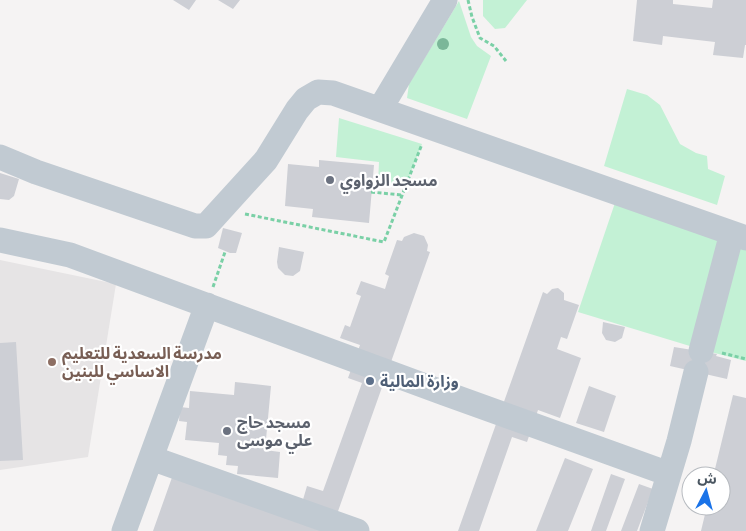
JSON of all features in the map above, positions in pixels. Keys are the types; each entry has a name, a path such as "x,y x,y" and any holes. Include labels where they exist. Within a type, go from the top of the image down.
{"street":[{"path":"380,109 445,0"},
{"path":"0,158 195,226 206,226 266,160 306,99 318,92 333,93 739,235 699,361 652,531"},
{"path":"0,240 70,255 669,474"},
{"path":"124,531 207,304"},
{"path":"150,458 357,531"}],"path":[{"path":"468,0 480,38 494,46 506,61"},
{"path":"223,207 238,212 384,242 402,194 432,127"},
{"path":"371,192 402,194"},
{"path":"207,304 225,252"}],"shaded area":[{"name":"مدرسة السعدية للتعليم الاساسي للبنين","path":"0,260 116,284 88,457 0,470"}],"green space":[{"path":"483,0 527,0 505,28 495,29 483,16"},
{"path":"459,1 471,37 477,46 491,56 467,119 407,98 409,84"},
{"path":"627,89 647,95 660,105 680,144 696,153 707,156 708,169 725,176 717,205 604,166"},
{"path":"339,118 422,144 405,187 378,184 379,162 336,157"},
{"path":"618,194 746,238 746,361 578,312"}],"building":[{"path":"173,0 196,0 189,10"},
{"path":"218,0 240,0 233,9"},
{"path":"637,0 673,0 673,4 712,8 713,0 746,0 746,45 743,58 713,55 715,42 663,36 662,45 633,41"},
{"name":"مسجد الزواوي","path":"319,160 374,165 369,223 312,217 313,209 285,206 288,164 319,167"},
{"path":"0,173 19,179 14,196 9,200 0,199"},
{"path":"223,228 242,233 236,253 230,253 218,248"},
{"name":"وزارة المالية","path":"414,233 424,236 428,245 427,251 430,252 331,531 153,531 175,469 302,503 307,486 323,491 362,383 348,378 360,345 340,338 345,325 350,327 361,296 356,294 361,281 385,289 389,276 385,274 397,240 402,241 404,237"},
{"path":"279,247 304,252 300,271 293,276 285,275 278,268"},
{"path":"558,288 564,293 564,300 579,305 567,339 561,337 557,349 581,358 560,418 538,410 527,442 512,437 479,531 458,531 543,292 547,294 552,289"},
{"path":"603,322 625,327 622,338 615,342 606,340 602,333"},
{"path":"16,342 23,460 0,461 0,343"},
{"path":"674,347 717,354 716,356 731,360 727,379 670,366"},
{"name":"مسجد حاج علي موسى","path":"235,382 271,386 265,450 280,452 278,478 237,474 238,466 226,465 227,456 218,455 219,443 185,440 187,422 179,421 180,407 189,408 190,391 234,395"},
{"path":"589,386 616,396 604,432 576,423"},
{"path":"733,395 746,398 746,531 701,531 705,516 731,516 731,466 716,466"},
{"path":"565,458 593,469 568,531 536,531"},
{"path":"611,474 625,479 606,531 591,531"},
{"path":"639,484 653,489 637,531 621,531"}],"place":[{"name":"مسجد الزواوي","path":"330,180"},
{"name":"مدرسة السعدية للتعليم الاساسي للبنين","path":"52,362"},
{"name":"وزارة المالية","path":"370,381"},
{"name":"مسجد حاج علي موسى","path":"227,431"}]}
